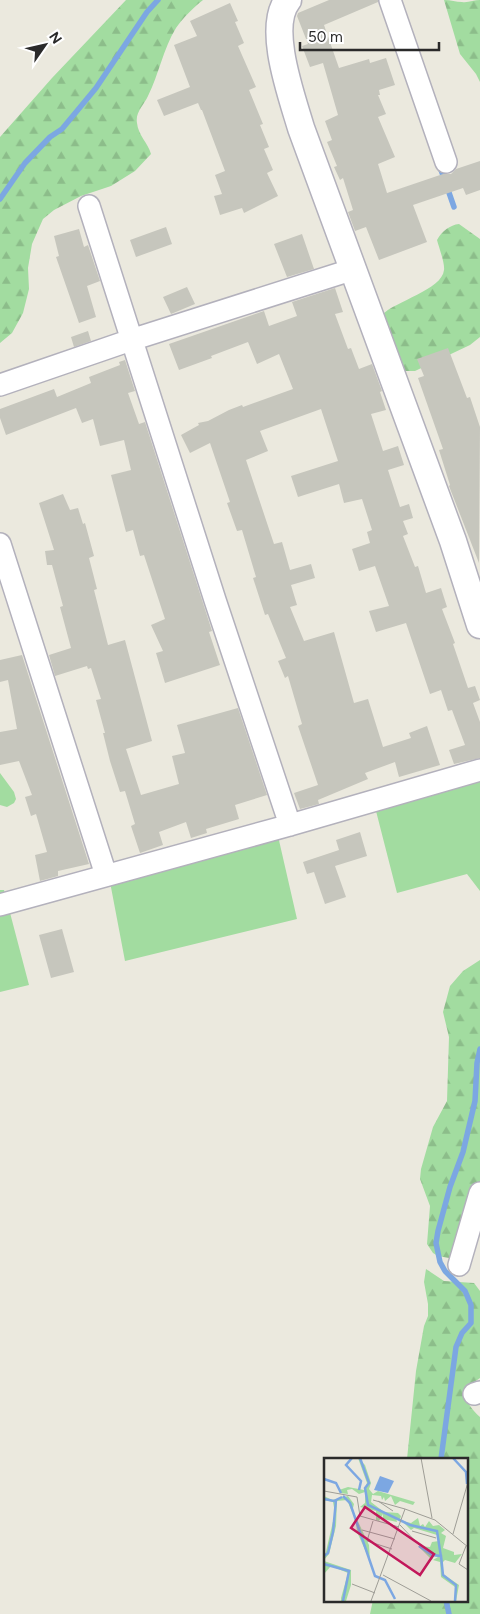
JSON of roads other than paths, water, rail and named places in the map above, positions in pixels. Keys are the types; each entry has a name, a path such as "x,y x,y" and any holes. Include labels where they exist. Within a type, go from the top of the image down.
{"street":[{"path":"288,0 283,6 281,13 279,36 288,86 301,128 453,541 480,625"},
{"path":"390,0 446,162"},
{"path":"89,206 215,600 290,825"},
{"path":"0,385 131,340 354,269"},
{"path":"0,544 106,875"},
{"path":"0,905 290,825 480,770"},
{"path":"459,1265 480,1193"}],"waterway":[{"path":"0,199 25,163 50,137 62,129 96,88 147,12 158,0"},
{"path":"439,164 454,207"},
{"path":"441,1458 456,1347 462,1333 471,1323 471,1305 465,1291 445,1271 440,1262 436,1243 450,1187 463,1152 475,1101 477,1063 480,1049"},
{"path":"446,1602 449,1614"}]}
